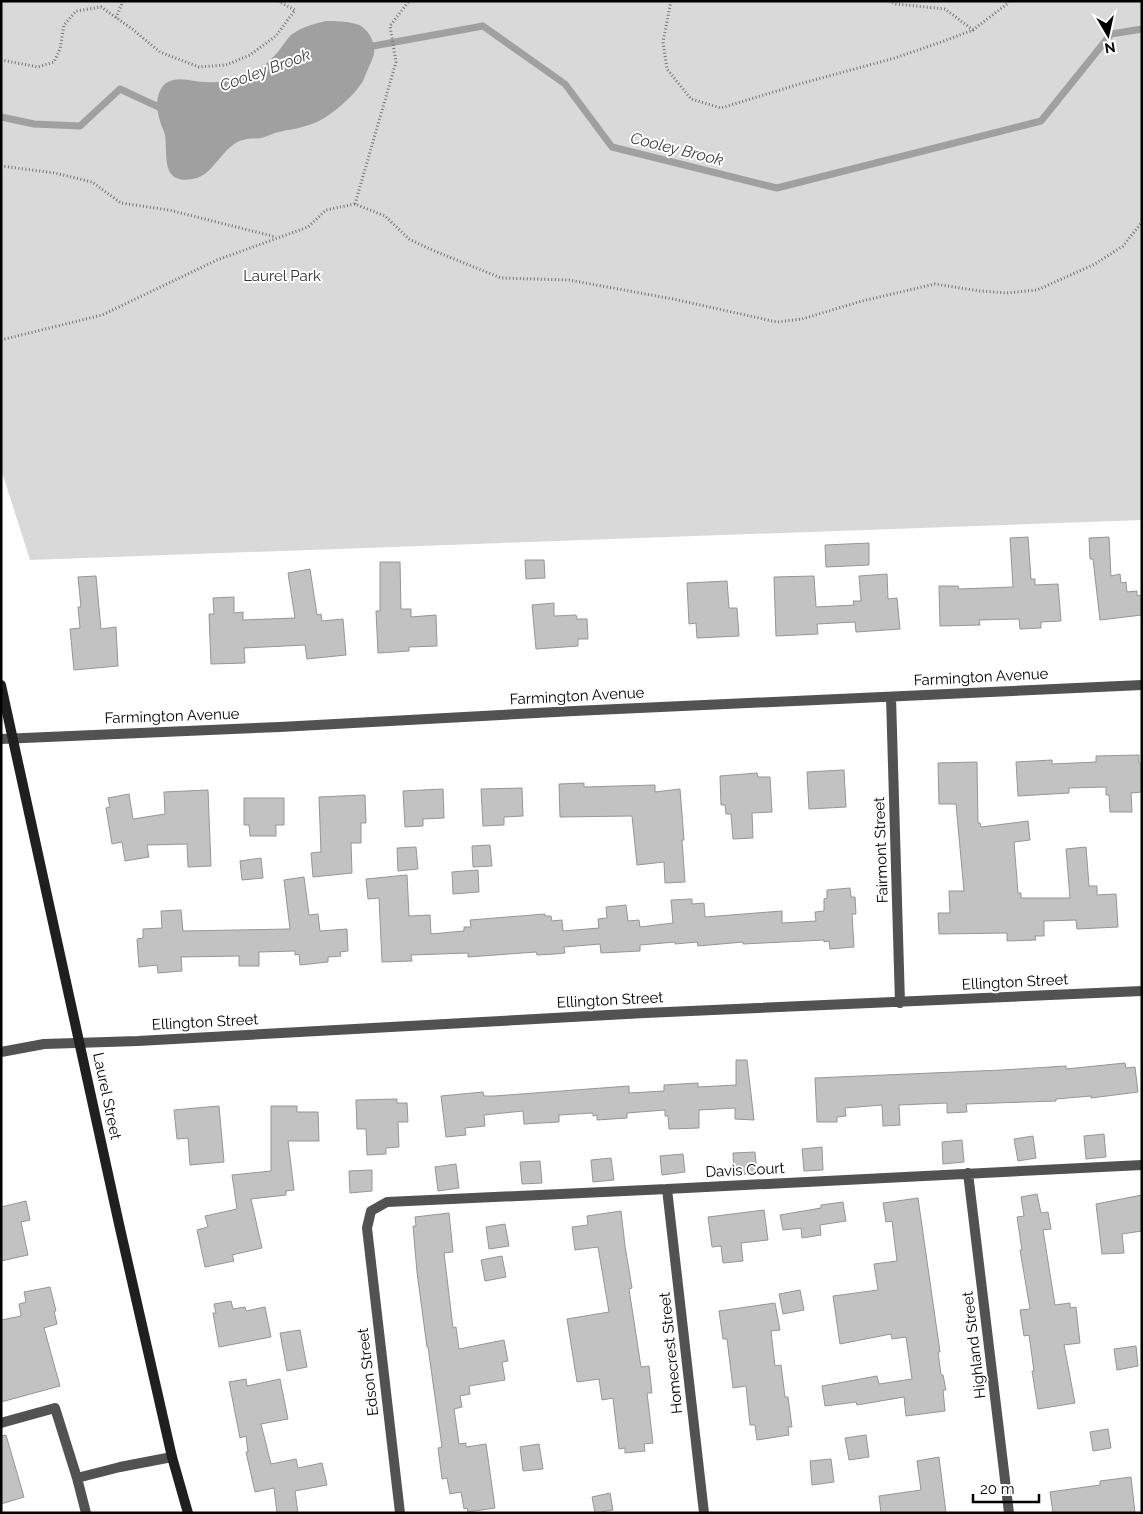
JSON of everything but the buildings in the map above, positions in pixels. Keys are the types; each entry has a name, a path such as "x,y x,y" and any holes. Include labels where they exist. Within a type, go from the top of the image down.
{"street":[{"name":"Laurel Street","path":"1,685 172,1457 188,1513"},
{"name":"Farmington Avenue","path":"1,739 270,728 574,711 1142,685"},
{"name":"Fairmont Street","path":"891,696 900,1003"},
{"name":"Ellington Street","path":"1,1052 44,1044 138,1041 645,1013 1142,991"},
{"name":"Davis Court","path":"366,1228 371,1210 387,1202 1142,1165"},
{"name":"Highland Street","path":"968,1173 1009,1513"},
{"name":"Homecrest Street","path":"667,1189 704,1513"},
{"name":"Edson Street","path":"366,1228 400,1513"},
{"path":"1,1423 55,1408 86,1513"},
{"path":"77,1478 172,1457"}],"path":[{"path":"116,18 123,1"},
{"path":"1,60 38,67 54,62 60,49 64,25 76,12 101,8 160,52 199,67 226,65 250,55 276,36 294,10 278,1"},
{"path":"355,204 396,62 390,26 408,1"},
{"path":"671,1 663,42 667,69 691,99 721,108 895,58 973,30 1009,1"},
{"path":"889,1 896,4 945,9 973,30"},
{"path":"1,166 55,173 92,182 121,203 169,210 277,237"},
{"path":"1,340 102,315 217,260 308,227 326,210 355,204 385,216 409,239 502,278 569,280 673,299 777,322 802,320 862,301 935,284 1006,293 1037,290 1095,264 1123,246 1142,222"}],"green space":[{"name":"Laurel Park","path":"1,1 1142,1 1142,520 30,560 1,469"}],"water":[{"path":"326,21 352,23 360,26 368,33 373,42 374,52 363,80 349,98 331,114 315,123 277,132 262,138 237,142 202,176 185,180 171,174 168,168 165,135 160,123 157,106 158,96 166,83 176,79 221,82 244,77 270,60 291,35 308,26"}],"waterway":[{"name":"Cooley Brook","path":"365,49 483,26 565,84 612,147 777,188 1041,121 1111,34 1142,29"},
{"name":"Cooley Brook","path":"1,117 34,124 80,126 120,89 165,110"}]}
